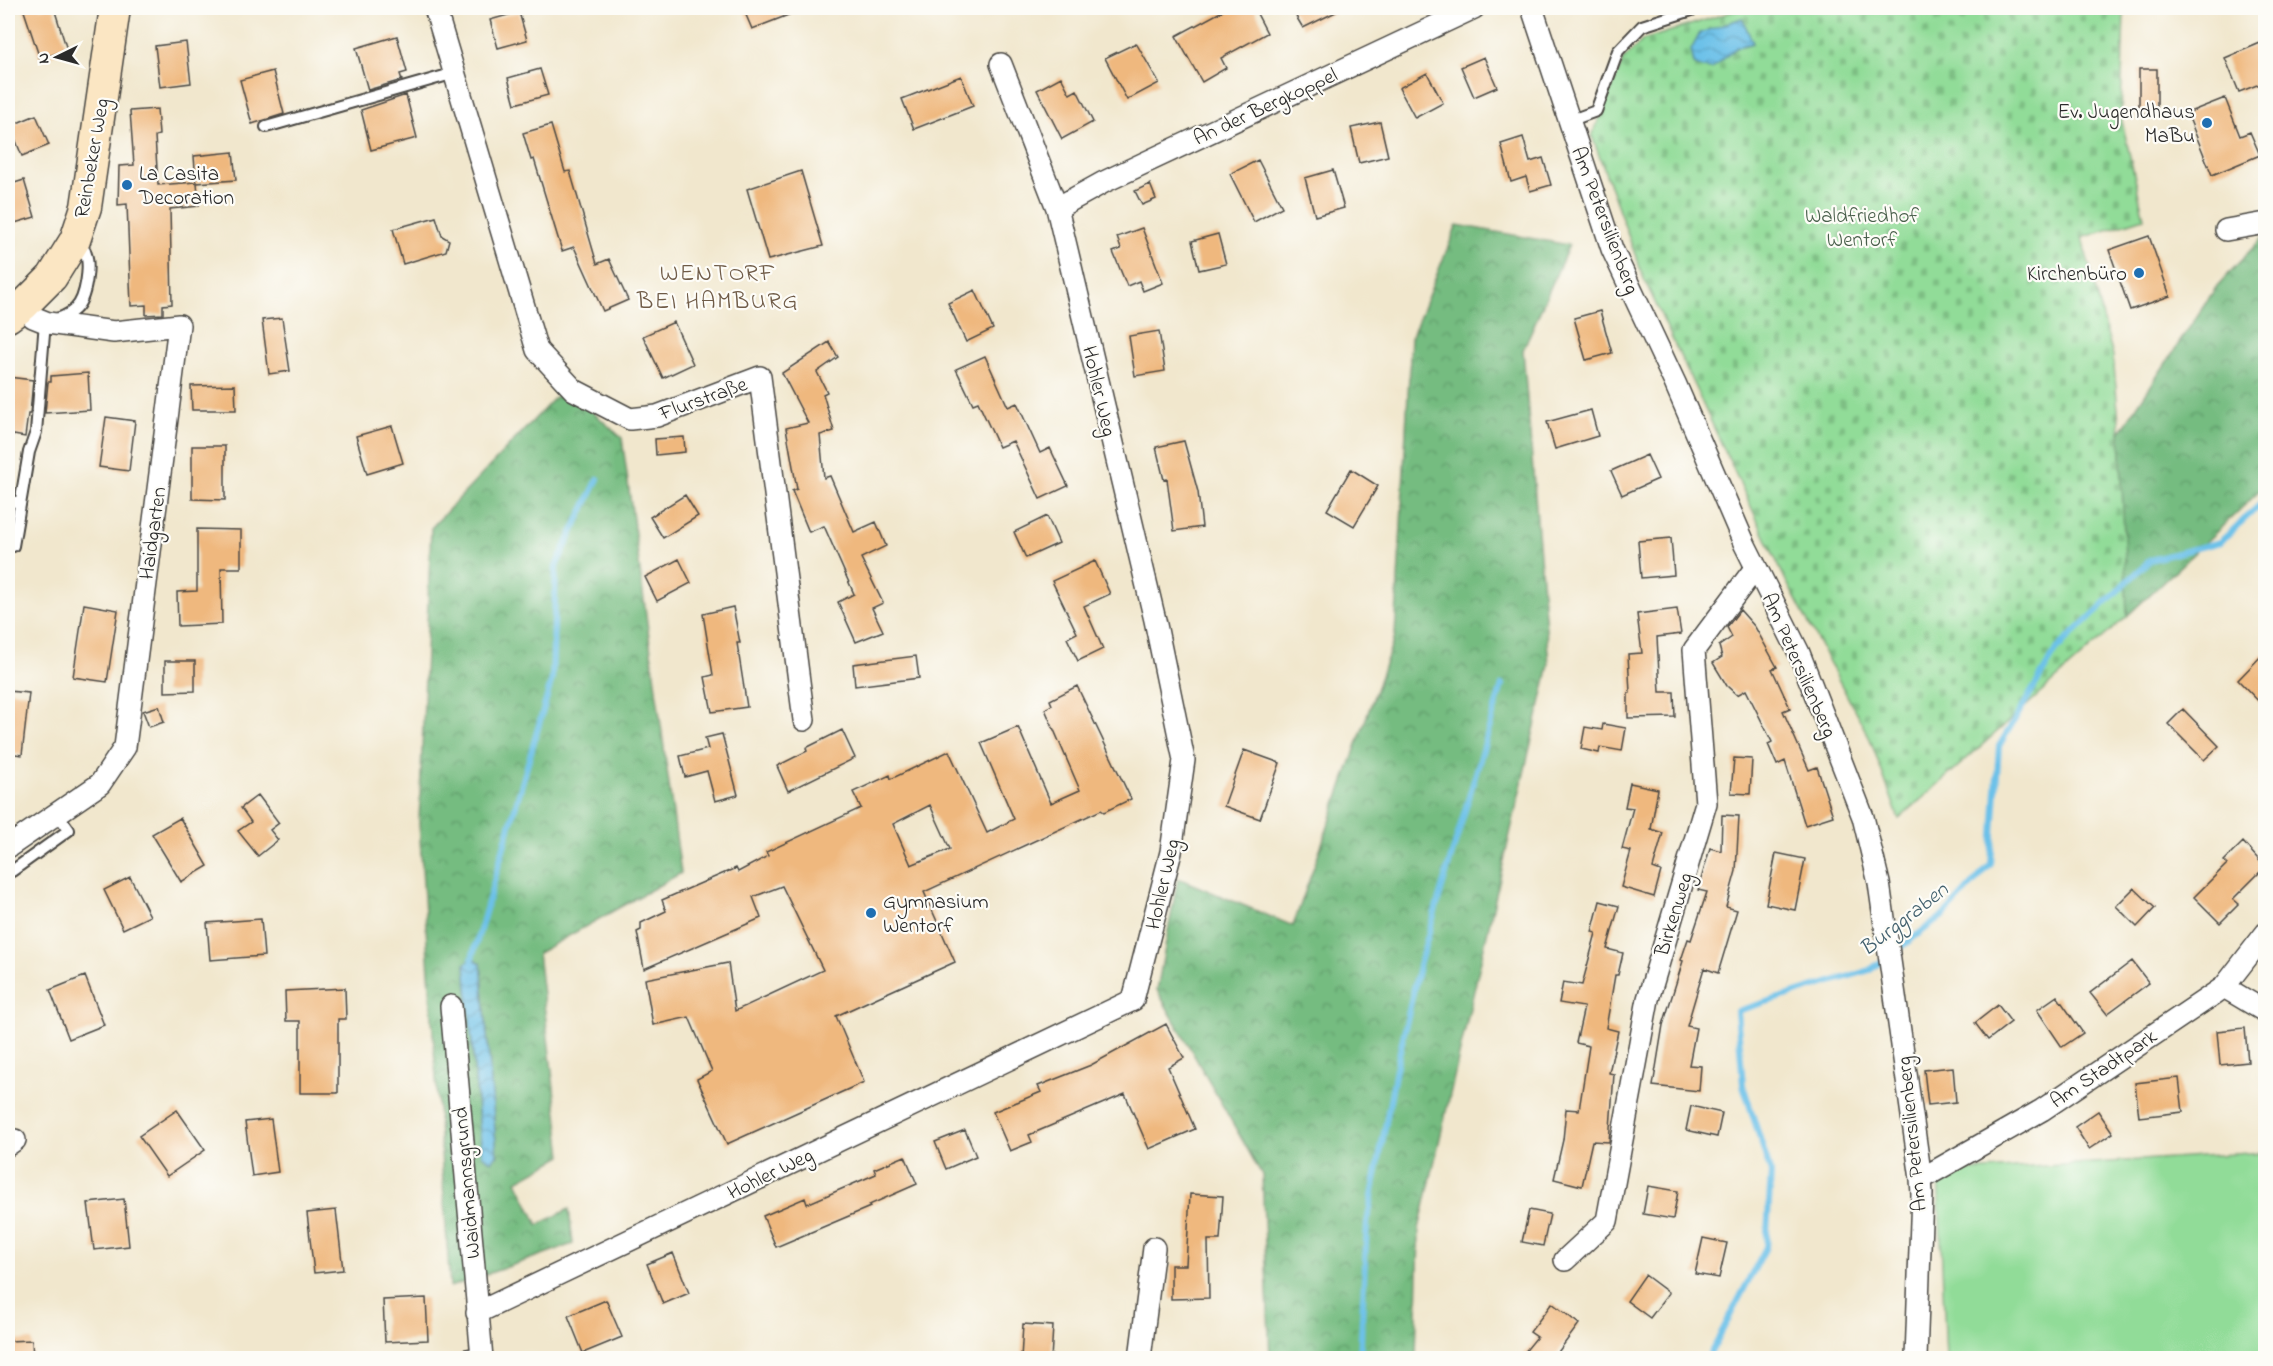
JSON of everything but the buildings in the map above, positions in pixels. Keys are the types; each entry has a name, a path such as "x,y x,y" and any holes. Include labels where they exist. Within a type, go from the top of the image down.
{"main road":[{"name":"Reinbeker Weg","path":"26,315 75,240 86,207 115,8"}],"street":[{"name":"Flurstraße","path":"435,8 537,350 574,390 630,419 657,416 760,377 804,720"},
{"name":"An der Bergkoppel","path":"1057,208 1114,177 1474,8"},
{"name":"Am Petersilienberg","path":"1532,8 1612,249 1675,383 1756,567 1799,653 1863,817 1879,883 1922,1194 1916,1359"},
{"name":"Hohler Weg","path":"477,1313 1133,1000 1171,852 1184,760 1155,620 1057,208 1001,64"},
{"path":"2226,230 2265,223"},
{"name":"Haidgarten","path":"8,847 100,784 125,747 179,325 114,332 26,315"},
{"name":"Birkenweg","path":"1565,1260 1607,1221 1648,999 1706,803 1694,650 1756,567"},
{"name":"Am Stadtpark","path":"1920,1179 2042,1110 2224,987 2265,933"},
{"path":"2224,987 2265,1012"},
{"name":"Waidmannsgrund","path":"451,1006 482,1355"},
{"path":"1140,1359 1154,1248"}],"lane":[{"path":"1569,121 1596,111 1618,51 1642,26 1698,8"},
{"path":"266,127 455,74"},
{"path":"13,546 29,452 36,432 26,315 66,316 78,308 85,293 87,273 85,252 75,240"},
{"path":"8,500 19,503"},
{"path":"12,872 69,830 57,813"},
{"path":"452,1359 482,1355"}],"green space":[{"name":"Waldfriedhof Wentorf","path":"1743,8 2124,8 2121,117 2144,218 2082,238 2113,356 2120,432 2127,616 1899,819 1870,739 1785,579 1644,279 1592,136 1624,59 1643,40"},
{"path":"1457,225 1569,245 1523,350 1549,665 1419,1229 1416,1358 1270,1358 1262,1175 1157,990 1178,878 1293,926 1395,636 1411,338"},
{"path":"2265,235 2265,486 2127,616 2120,432 2217,286"},
{"path":"565,387 622,438 681,873 538,953 562,1156 517,1181 538,1225 569,1209 573,1244 450,1287 419,823 431,528","holes":["472,958 481,963 497,1155 491,1161 482,1155 465,964"]},
{"path":"2265,1152 2265,1358 1946,1358 1938,1173"}],"water":[{"path":"1742,18 1753,43 1737,47 1712,69 1694,64 1691,50 1700,33"},
{"path":"472,958 481,963 497,1155 491,1161 482,1155 465,964"}],"waterway":[{"path":"472,958 552,679 556,566 598,479"},
{"name":"Burggraben","path":"1894,952 1944,915 1991,864 1999,746 2057,649 2150,560 2220,542 2266,499"},
{"path":"1360,1358 1367,1223 1396,1069 1419,966 1502,685"},
{"name":"Burggraben","path":"1708,1358 1766,1247 1771,1173 1743,1085 1737,1011 1870,970 1886,958"}],"place":[{"name":"Ev. Jugendhaus MaBu","path":"2207,123"},
{"name":"La Casita Decoration","path":"127,185"},
{"name":"Kirchenbüro","path":"2139,273"},
{"name":"Gymnasium Wentorf","path":"871,913"}],"district":[{"name":"WENTORF BEI HAMBURG","path":"718,286"}]}
